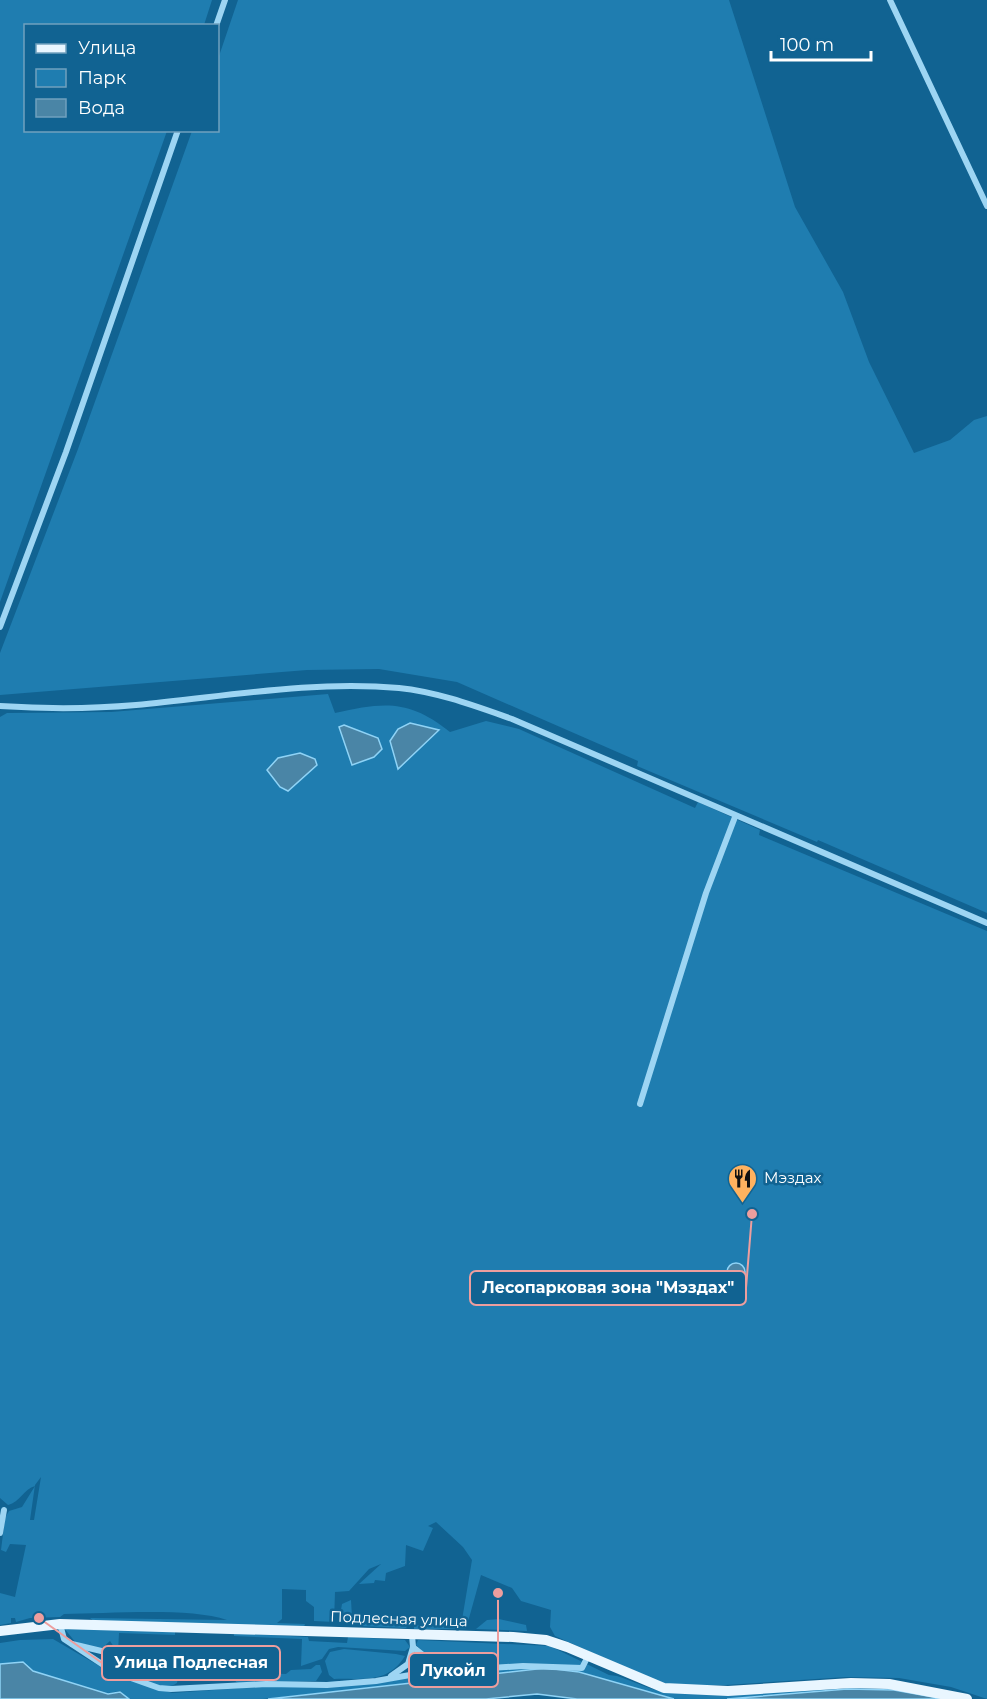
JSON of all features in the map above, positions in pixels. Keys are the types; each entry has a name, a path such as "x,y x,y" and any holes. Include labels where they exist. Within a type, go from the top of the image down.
{"main road":[{"name":"Подлесная улица","path":"0,1631 60,1624 546,1640 642,1681 664,1688 686,1691 728,1691 851,1683 889,1684 937,1691 967,1699"}],"street":[{"path":"217,24 225,0"},
{"path":"890,0 987,206"},
{"path":"0,627 81,410 177,132"},
{"path":"0,706 45,709 134,705 322,687 400,688 445,696 512,719 735,817 987,923"},
{"path":"640,1104 706,893 735,817"},
{"path":"0,1533 4,1510"},
{"path":"60,1624 64,1640 114,1672 159,1688 171,1689 266,1684 327,1685 427,1672 541,1665 582,1668 588,1656"},
{"path":"388,1678 408,1664 413,1647 412,1635"},
{"path":"68,1643 103,1653 118,1654"},
{"path":"413,1647 437,1668 446,1672"},
{"path":"103,1653 114,1672"}],"green space":[{"path":"0,0 212,0 204,24 24,24 24,132 167,132 0,602"},
{"path":"238,0 729,0 795,207 843,292 869,362 914,453 950,440 974,420 987,416 987,913 818,840 817,842 637,766 638,761 457,682 379,669 307,670 0,695 0,653 78,449 192,132 219,132 219,56"},
{"path":"328,694 335,713 382,705 396,706 422,714 450,732 486,721 519,729 695,808 698,802 760,830 759,835 987,931 987,1699 951,1687 899,1678 846,1677 726,1685 670,1685 555,1636 550,1627 551,1610 521,1601 512,1588 481,1575 466,1629 414,1629 414,1625 461,1626 472,1560 463,1547 436,1522 428,1526 433,1528 423,1551 406,1545 405,1566 386,1573 385,1581 375,1580 374,1583 359,1584 381,1564 369,1569 349,1591 335,1592 334,1622 314,1621 314,1607 306,1601 306,1590 282,1589 282,1619 277,1623 305,1624 304,1627 94,1621 90,1618 227,1620 170,1612 64,1614 60,1617 30,1618 16,1622 15,1618 11,1618 11,1623 0,1625 0,1593 15,1597 26,1545 10,1544 6,1552 1,1550 5,1518 9,1511 22,1507 35,1486 8,1505 0,1498 0,717 7,713 111,712","holes":["41,1477 34,1520 30,1520 35,1485"]},
{"path":"351,1600 352,1617 388,1618 386,1624 408,1625 406,1628 362,1626 361,1623 339,1622 342,1604"},
{"path":"499,1619 526,1625 527,1631 476,1629 487,1620"},
{"path":"64,1628 175,1631 175,1635 119,1633 118,1653 110,1641 101,1649 76,1643"},
{"path":"234,1633 308,1637 309,1641 347,1643 348,1637 405,1640 410,1647 405,1651 338,1647 329,1649 322,1659 301,1666 302,1639 234,1636"},
{"path":"53,1639 106,1670 172,1693 440,1674 429,1657 416,1645 418,1640 550,1646 609,1675 665,1692 720,1694 845,1688 727,1699 675,1699 579,1672 546,1668 263,1699 129,1699 120,1691 108,1693 33,1671 23,1662 0,1664 0,1643"},
{"path":"344,1649 405,1656 391,1671 374,1678 334,1679 329,1675 325,1661 330,1652"},
{"path":"118,1656 118,1668 179,1673 177,1683 171,1686 156,1685 118,1671 114,1666"},
{"path":"320,1665 322,1672 316,1681 239,1683 233,1675 236,1672 286,1674 291,1670 311,1669"}],"water":[{"path":"410,723 439,730 398,769 390,741 398,729"},
{"path":"344,725 378,738 382,749 374,757 352,765 339,727"},
{"path":"300,753 315,759 317,765 288,791 280,787 267,770 278,758"},
{"path":"736,1263 742,1266 745,1272 742,1278 736,1281 730,1278 727,1272 730,1266"},
{"path":"23,1662 33,1671 108,1694 120,1692 129,1699 0,1699 0,1664"},
{"path":"546,1668 579,1672 674,1699 577,1699 537,1694 486,1699 268,1699"},
{"path":"847,1689 894,1690 944,1699 727,1699"}],"place":[{"name":"Мэздах","path":"743,1204"},
{"name":"Лесопарковая зона \"Мэздах\"","path":"752,1214"},
{"name":"Лукойл","path":"498,1593"},
{"name":"Улица Подлесная","path":"39,1618"}]}
